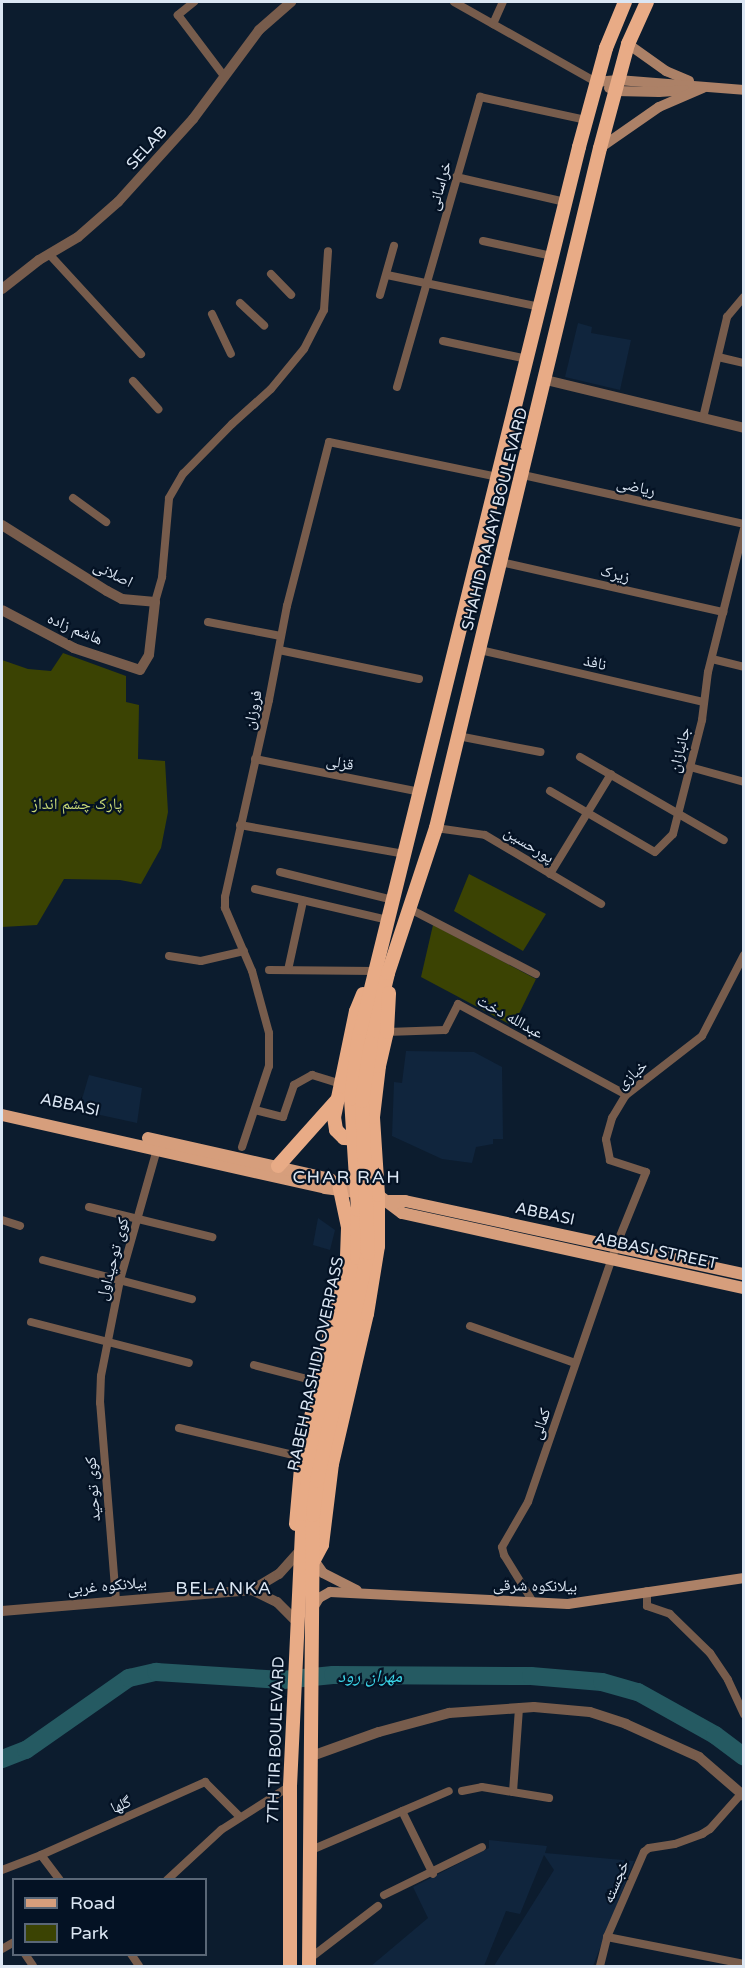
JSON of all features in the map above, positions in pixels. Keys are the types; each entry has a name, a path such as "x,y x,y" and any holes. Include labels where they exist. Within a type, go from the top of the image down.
{"highway":[{"name":"SHAHID RAJAYI BOULEVARD","path":"364,1042 381,972 388,920 565,202 596,82 625,2"},
{"name":"SHAHID RAJAYI BOULEVARD","path":"381,972 408,908 436,828 546,380 600,148 628,44 647,2"},
{"path":"314,1560 322,1545 332,1464 357,1357 378,1246 384,1198 374,1134 379,1066 387,1032 390,1005 381,972"},
{"path":"374,1134 367,1138 344,1138 336,1130 334,1117 356,1011 381,972"},
{"name":"RABEH RASHIDI OVERPASS","path":"308,1514 309,1472 357,1258 358,1210 351,1099 364,1042"},
{"path":"278,1166 341,1091"},
{"path":"299,1547 295,1520 302,1457 348,1257 348,1227 339,1188"},
{"path":"327,1350 336,1342 345,1342 353,1348 357,1357"},
{"name":"7TH TIR BOULEVARD","path":"290,1966 290,1786 296,1621 299,1547 308,1514"},
{"name":"7TH TIR BOULEVARD","path":"308,1514 314,1560 309,1757 309,1963"}],"main road":[{"path":"628,44 666,71 706,86"},
{"path":"596,82 659,92 706,86 744,90"},
{"path":"600,148 659,107 706,86"},
{"name":"ABBASI","path":"2,1108 278,1166 330,1179 339,1188"},
{"name":"ABBASI","path":"2,1115 305,1184 339,1188 384,1198"},
{"name":"ABBASI STREET","path":"384,1198 402,1213 614,1252 744,1287"},
{"path":"614,1252 744,1274"},
{"name":"بیلانکوه شرقی","path":"314,1560 323,1573 360,1592"},
{"name":"بیلانکوه شرقی","path":"313,1608 319,1598 330,1592 568,1604 744,1578"}],"street":[{"path":"194,2 178,15 224,76"},
{"name":"SELAB","path":"2,289 49,254 78,237 118,202 193,119 259,30 291,2"},
{"path":"453,2 596,82"},
{"path":"493,24 503,2"},
{"name":"خراسانی","path":"397,387 480,97 586,120"},
{"path":"456,177 565,202"},
{"path":"483,241 552,256"},
{"path":"380,295 394,246"},
{"path":"155,602 162,577 169,498 183,474 232,424 271,389 304,349 324,310 328,251"},
{"path":"49,254 141,354"},
{"path":"271,274 291,295"},
{"path":"387,275 540,307"},
{"path":"703,418 727,317 744,297"},
{"path":"240,303 264,325"},
{"path":"212,314 231,354"},
{"path":"443,341 527,359"},
{"path":"718,357 744,363"},
{"path":"546,380 744,428"},
{"path":"134,381 158,409"},
{"name":"فروزان","path":"242,1147 269,1066 269,1033 244,951 225,908 240,825 281,636 329,442 498,477"},
{"name":"ریاضی","path":"523,475 744,524"},
{"path":"73,498 106,522"},
{"name":"اصلانی","path":"2,525 107,591 122,598 155,602"},
{"name":"جانبازان","path":"550,791 655,852 673,834 680,813 712,659 744,529"},
{"name":"زیرک","path":"501,562 723,612"},
{"name":"هاشم زاده","path":"2,610 74,648 140,670 148,656 155,602"},
{"path":"208,622 281,636"},
{"path":"279,650 418,679"},
{"name":"نافذ","path":"480,650 704,702"},
{"path":"712,659 744,667"},
{"path":"458,736 540,752"},
{"path":"580,757 724,840"},
{"name":"قزلی","path":"255,759 420,792"},
{"path":"690,767 744,782"},
{"path":"550,874 611,774"},
{"path":"240,825 405,854"},
{"name":"پورحسین","path":"436,828 485,835 601,904"},
{"path":"280,872 393,900"},
{"path":"255,889 388,920"},
{"path":"288,970 303,901"},
{"path":"408,908 536,974"},
{"path":"169,957 201,960 244,951"},
{"name":"خبازی","path":"614,1252 646,1172 610,1160 606,1139 612,1118 626,1095 702,1036 744,955"},
{"path":"269,970 381,972"},
{"name":"عبدالله دخت","path":"387,1032 445,1029 458,1004 626,1095"},
{"path":"255,1110 283,1116 294,1085 312,1075 341,1091"},
{"name":"کوی توحیداول","path":"101,1376 120,1280 157,1149"},
{"path":"89,1207 212,1237"},
{"path":"2,1221 20,1226"},
{"name":"کمالی","path":"532,1602 504,1555 502,1547 528,1502 614,1252"},
{"path":"43,1260 192,1299"},
{"path":"31,1322 189,1363"},
{"path":"470,1326 575,1363"},
{"path":"254,1365 319,1382"},
{"name":"کوی توحید","path":"101,1376 100,1403 116,1600"},
{"path":"179,1428 302,1457"},
{"name":"بیلانکوه غربی","path":"2,1611 252,1590 279,1574 299,1547"},
{"path":"252,1590 277,1602 296,1621"},
{"path":"647,1591 647,1606 670,1614 710,1653 728,1680 744,1716"},
{"path":"513,1792 519,1708"},
{"path":"309,1757 379,1732 438,1716 519,1708 590,1712 626,1724 699,1757 742,1795"},
{"name":"گلها","path":"2,1869 41,1855 205,1782 240,1816"},
{"path":"169,1878 221,1830 290,1786"},
{"path":"462,1791 482,1787 549,1798"},
{"path":"309,1851 449,1791"},
{"name":"خجسته","path":"600,1966 607,1937 644,1852 649,1848 675,1844 711,1829 742,1795"},
{"path":"402,1811 433,1874"},
{"path":"384,1895 433,1874 482,1847"},
{"path":"41,1855 58,1878"},
{"path":"309,1963 378,1906"},
{"path":"607,1937 744,1964"}],"shaded area":[{"path":"578,323 592,327 591,333 631,340 620,390 565,377"},
{"path":"406,1051 474,1052 502,1067 503,1139 493,1139 493,1144 476,1147 472,1163 442,1159 392,1136 394,1082 402,1083"},
{"path":"89,1075 142,1088 137,1123 82,1111 80,1106"},
{"path":"318,1218 335,1230 330,1250 313,1245"},
{"path":"489,1840 547,1846 545,1853 634,1861 593,1966 494,1966 554,1870 544,1855 520,1914 506,1911 484,1966 371,1966 428,1918 413,1887 489,1848"}],"green space":[{"name":"پارک چشم انداز","path":"63,653 126,676 126,702 139,705 138,759 165,761 168,812 161,848 141,884 120,880 64,879 37,925 2,927 2,660 28,669 51,671"},
{"path":"469,874 546,914 523,951 454,911"},
{"path":"433,925 536,979 513,1026 421,977"}],"waterway":[{"name":"مهران رود","path":"2,1759 26,1750 129,1678 156,1672 283,1680 333,1675 531,1676 602,1682 638,1692 715,1735 744,1757"}],"district":[{"name":"CHAR RAH","path":"347,1177"},
{"name":"BELANKA","path":"224,1588"}]}
